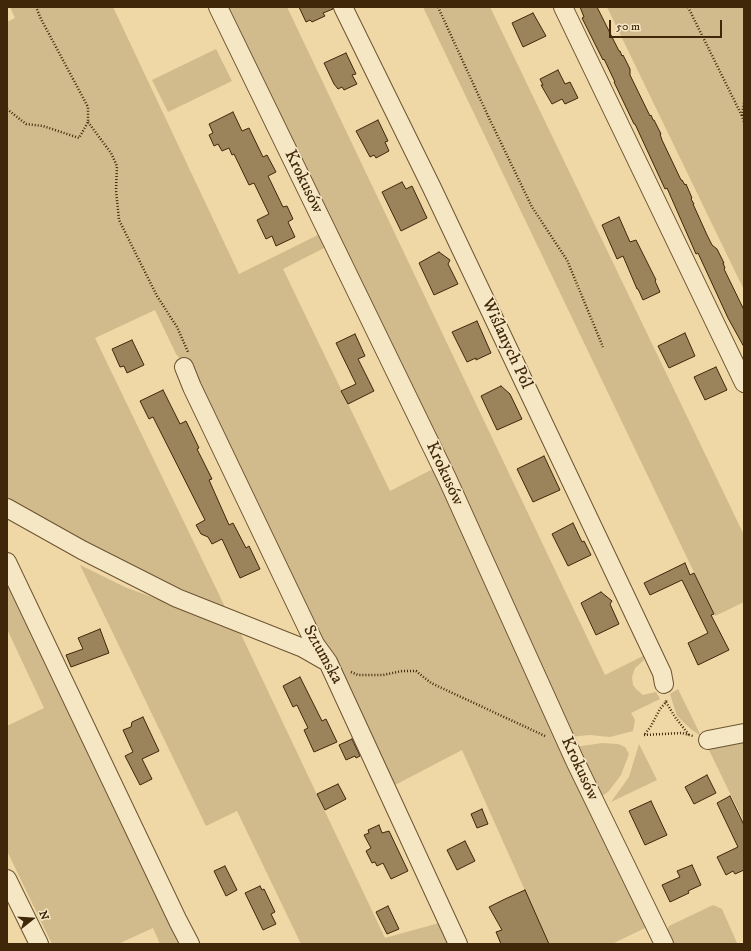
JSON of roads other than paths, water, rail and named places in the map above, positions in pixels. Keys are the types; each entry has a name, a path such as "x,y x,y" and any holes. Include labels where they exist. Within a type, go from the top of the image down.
{"street":[{"name":"Krokusów","path":"218,7 447,478 567,744 664,944"},
{"name":"Wiślanych Pól","path":"343,7 432,188 662,673 665,690"},
{"path":"563,7 744,384"},
{"name":"Sztumska","path":"186,360 192,387 315,644 328,662 458,944"},
{"path":"7,508 82,550 177,598 303,648 328,662"},
{"path":"7,562 190,944"},
{"path":"708,740 744,733"},
{"path":"7,879 39,944"}]}
